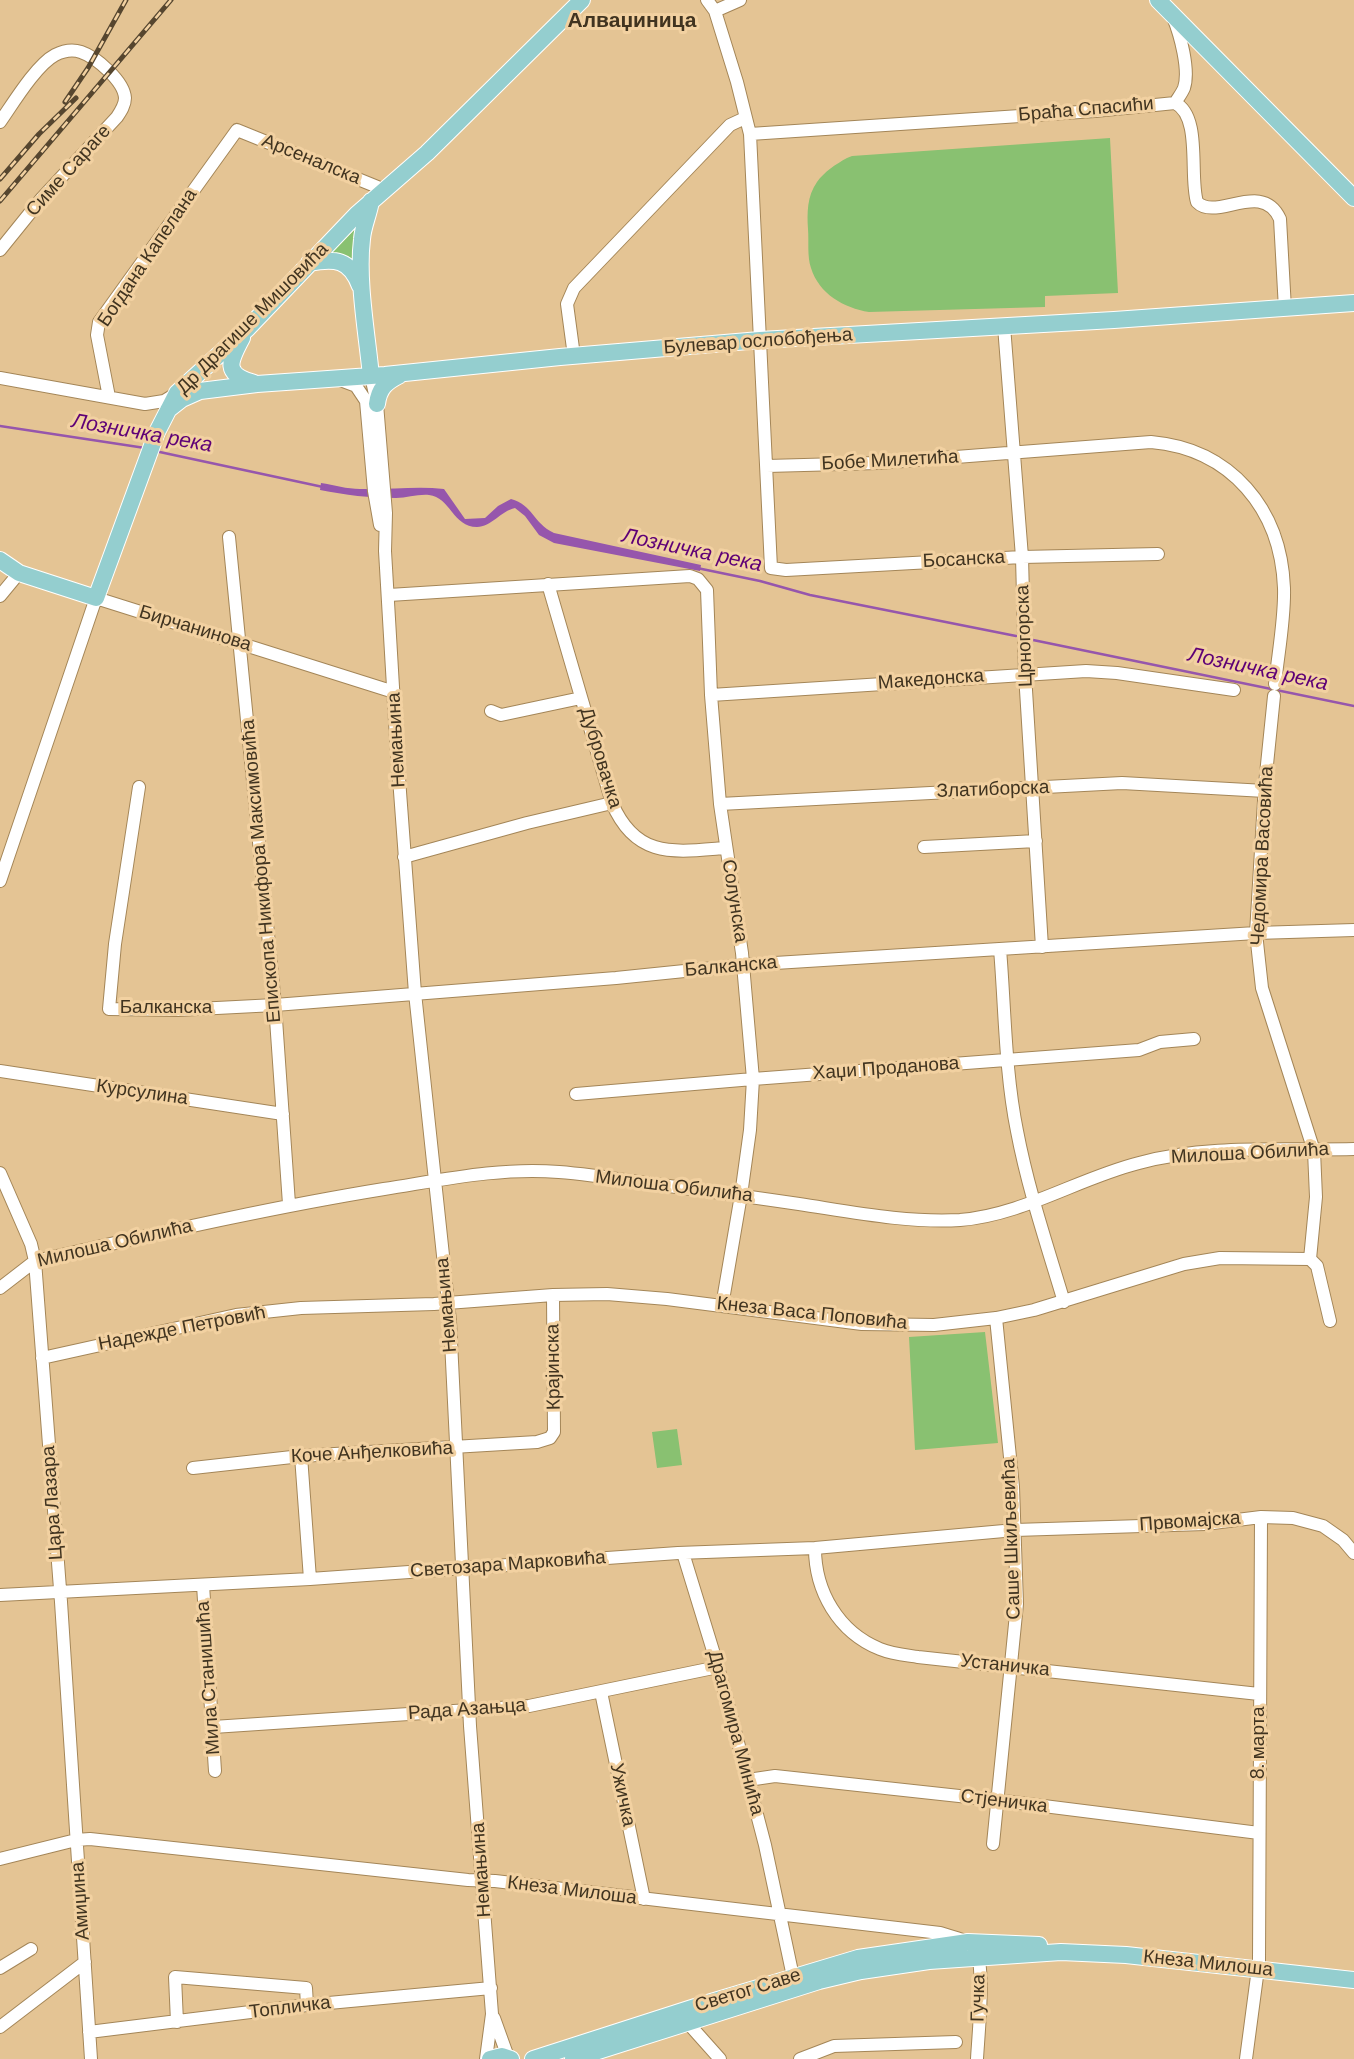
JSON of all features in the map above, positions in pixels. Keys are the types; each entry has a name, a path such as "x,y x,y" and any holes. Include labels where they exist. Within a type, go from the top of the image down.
{"main road":[{"name":"Др Драгише Мишовића","path":"96,598 150,449 177,393 246,330 371,201 427,153 582,0"},
{"path":"1158,0 1354,198"},
{"name":"Немањина","path":"371,201 362,242 363,297 372,376"},
{"path":"309,263 337,260 344,264 357,278 363,297"},
{"name":"Булевар ослобођења","path":"166,414 182,399 200,391 257,384 760,340 1354,303"},
{"path":"246,330 231,360 231,369 242,380 257,384"},
{"path":"368,344 379,360 393,369 405,372"},
{"path":"342,378 357,369 368,344"},
{"path":"377,404 385,384 405,372"},
{"name":"Бирчанинова","path":"0,559 19,573 96,598"},
{"name":"Кнеза Милоша","path":"968,1942 1038,1945 1061,1952"},
{"name":"Светог Саве","path":"573,2059 687,2022 858,1958 968,1942"},
{"name":"Кнеза Милоша","path":"979,1958 1061,1952 1126,1955 1354,1980"},
{"name":"Светог Саве","path":"533,2059 794,1983 929,1961 979,1958"},
{"path":"488,2059 496,2056 509,2058"}],"street":[{"path":"740,0 711,5 737,82 750,134 766,466"},
{"path":"1171,13 1181,39 1185,64 1184,88 1175,103"},
{"name":"Симе Сараге","path":"0,122 43,65 65,51 88,55 118,80 123,90 124,103 117,117 42,198 0,250"},
{"name":"Браћа Спасићи","path":"750,134 1095,111 1175,103 1183,106 1191,126 1196,202 1205,207 1258,201 1272,206 1276,211 1280,219 1285,309"},
{"path":"574,356 567,304 574,288 730,125 745,118"},
{"name":"Арсеналска","path":"237,130 385,190"},
{"name":"Богдана Капелана","path":"109,397 97,335 99,322 237,130"},
{"name":"Црногорска","path":"1004,326 1022,557 1025,674 1042,947"},
{"name":"Немањина","path":"372,376 377,404 386,513 394,692 415,993 448,1303 470,1711 491,1988 488,2059"},
{"path":"0,378 145,404 166,414"},
{"name":"Немањина","path":"342,378 356,386 366,401 374,491 386,551"},
{"path":"145,404 164,401 177,393"},
{"name":"Чедомира Васовића","path":"1013,453 1151,442 1171,443 1189,448 1226,468 1255,498 1269,521 1282,567 1284,591 1265,791 1256,933 1262,988 1314,1151 1316,1196 1311,1259"},
{"name":"Бобе Милетића","path":"766,466 866,463 1013,453"},
{"name":"Босанска","path":"766,466 771,568 786,570 1022,557 1158,554"},
{"name":"Епископа Никифора Максимовића","path":"229,537 275,1005 289,1204"},
{"path":"0,596 19,573"},
{"name":"Солунска","path":"548,584 690,576 701,582 709,594 710,695 725,848 743,965 753,1079 750,1130 722,1306"},
{"path":"389,595 548,584"},
{"name":"Дубровачка","path":"548,584 612,803 626,829 635,837 659,848 677,851 725,848"},
{"name":"Бирчанинова","path":"96,598 394,692"},
{"name":"Др Драгише Мишовића","path":"0,881 96,598"},
{"name":"Македонска","path":"710,695 1086,671 1234,690"},
{"path":"491,711 501,715 581,698"},
{"name":"Златиборска","path":"720,804 1122,783 1265,791"},
{"name":"Балканска","path":"139,787 115,944 109,1009 178,1010 275,1005 616,978 743,965 1256,933 1354,930"},
{"path":"404,857 612,803"},
{"path":"924,847 1036,841"},
{"path":"1000,949 1016,1130 1033,1201 1064,1302"},
{"name":"Хаџи Проданова","path":"576,1094 1139,1050 1160,1041 1194,1039"},
{"name":"Курсулина","path":"0,1071 284,1114"},
{"name":"Милоша Обилића","path":"0,1287 35,1261 289,1204 488,1173 559,1172 868,1214 937,1220 987,1216 1102,1174 1170,1156 1199,1152 1354,1150"},
{"name":"Цара Лазара","path":"0,1173 31,1244 35,1261 76,1840"},
{"name":"Кнеза Васа Поповића","path":"448,1303 607,1294 667,1298 862,1324 934,1325 996,1318 1064,1302 1184,1264 1220,1258 1311,1259"},
{"path":"1311,1259 1317,1266 1330,1321"},
{"name":"Крајинска","path":"550,1438 554,1432 553,1295"},
{"name":"Надежде Петровић","path":"42,1358 236,1315 301,1308 448,1303"},
{"name":"Саше Шкиљевића","path":"993,1844 1017,1604 1016,1530 996,1318"},
{"name":"Коче Анђелковића","path":"193,1468 301,1457 537,1443 550,1438"},
{"path":"301,1457 310,1579"},
{"name":"Првомајска","path":"1016,1530 1205,1524 1261,1517 1293,1518 1323,1526 1343,1540 1354,1553"},
{"name":"8. марта","path":"1246,2059 1258,1970 1261,1517"},
{"name":"Светозара Марковића","path":"0,1595 310,1579 683,1553 815,1548 1016,1530"},
{"name":"Устаничка","path":"815,1548 819,1580 831,1608 842,1623 866,1642 887,1651 918,1657 1259,1693"},
{"name":"Драгомира Минића","path":"683,1553 718,1667 748,1780 794,1983"},
{"name":"Мила Станишића","path":"203,1585 215,1771"},
{"name":"Рада Азањца","path":"213,1727 529,1706 718,1667"},
{"name":"Ужичка","path":"601,1692 644,1899"},
{"name":"Стјеничка","path":"748,1780 775,1776 1259,1833"},
{"name":"Кнеза Милоша","path":"0,1859 90,1839 780,1914 940,1933 968,1942"},
{"name":"Амиџина","path":"76,1840 91,2059"},
{"name":"Гучка","path":"968,1942 979,1958 977,2059"},
{"path":"0,1968 31,1949"},
{"name":"Амиџина","path":"0,2028 85,1962"},
{"path":"177,2022 175,1977 306,1988 307,2005"},
{"name":"Топличка","path":"89,2032 307,2005 491,1988"},
{"path":"492,2014 509,2058"},
{"path":"687,2022 720,2059"},
{"path":"800,2059 834,2046 956,2042"}],"green space":[{"path":"1110,138 1118,293 1045,296 1045,307 869,312 834,298 815,277 809,254 809,199 820,178 847,158"},
{"path":"360,224 353,260 348,256 335,256 332,252"},
{"path":"985,1332 998,1443 915,1450 909,1337"},
{"path":"677,1429 682,1465 657,1468 652,1432"}],"shaded area":[{"path":"321,483 355,489 444,489 465,519 485,518 511,499 524,505 554,533 701,565 700,571 554,543 539,535 525,516 515,508 482,526 469,526 436,497 358,496 320,490"}],"waterway":[{"name":"Лозничка река","path":"0,426 145,448"},
{"name":"Лозничка река","path":"155,451 323,487"},
{"name":"Лозничка река","path":"697,568 810,595 1016,636"},
{"name":"Лозничка река","path":"1033,640 1354,706"}],"railway":[{"path":"65,102 88,68 126,0"},
{"path":"0,201 171,0"},
{"path":"0,179 39,134 76,98"}],"district":[{"name":"Алваџиница","path":"632,21"}]}
